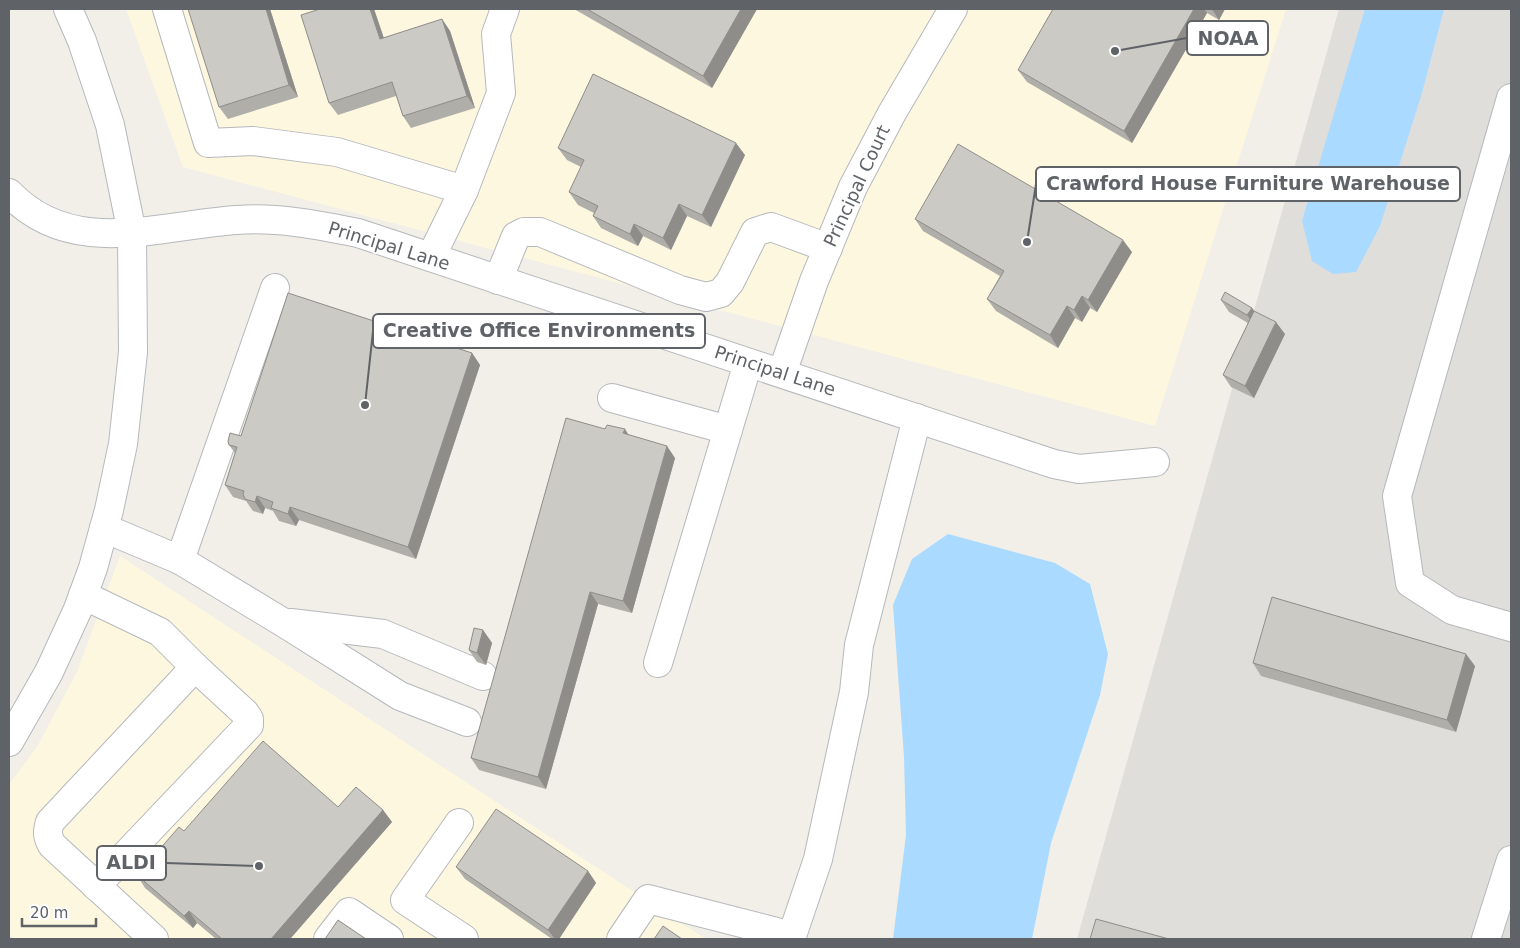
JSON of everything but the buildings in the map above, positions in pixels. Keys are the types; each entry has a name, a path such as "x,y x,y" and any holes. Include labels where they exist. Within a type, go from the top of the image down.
{"street":[{"path":"9,742 49,672 84,595 93,568 123,444 133,352 132,233 110,125 82,41 68,9"},
{"path":"167,9 208,143 253,142 338,152 464,190"},
{"path":"431,258 464,190 501,93 496,34 505,9"},
{"name":"Principal Court","path":"782,373 814,281 853,187 892,113 953,9"},
{"path":"1511,98 1397,496 1410,583 1452,610 1511,627"},
{"name":"Principal Lane","path":"9,193 19,204 40,219 84,233 132,233 237,220 268,220 358,233 1054,464 1079,469 1155,462"},
{"path":"498,280 516,236 524,232 540,232 680,290 706,297 721,293 730,282 755,232 771,227 828,248"},
{"path":"180,560 275,288"},
{"path":"658,663 748,363"},
{"path":"612,398 728,430"},
{"path":"621,939 648,898 792,936 818,859 854,692 859,645 917,418"},
{"path":"104,528 180,560 400,696 467,722"},
{"path":"84,595 160,632 249,718 248,726 96,886"},
{"path":"284,623 383,634 483,676"},
{"path":"154,939 96,886 47,837 50,822 196,667"},
{"path":"459,823 406,900 464,939"},
{"path":"1486,939 1511,860"},
{"path":"328,939 349,912 389,939"}],"shaded area":[{"path":"126,9 1286,9 1155,426 183,167"},
{"path":"1339,9 1511,9 1511,939 1077,939"},
{"path":"120,556 706,939 15,939 9,933 9,785 38,745 77,672"}],"water":[{"path":"1365,9 1444,9 1422,93 1380,226 1356,272 1333,274 1312,261 1302,221"},
{"path":"948,534 1055,563 1090,584 1108,654 1100,695 1051,843 1032,939 893,939 906,835 904,757 893,605 912,559"}],"place":[{"name":"NOAA","path":"1115,51"},
{"name":"Crawford House Furniture Warehouse","path":"1027,242"},
{"name":"Creative Office Environments","path":"365,405"},
{"name":"ALDI","path":"259,866"}]}
